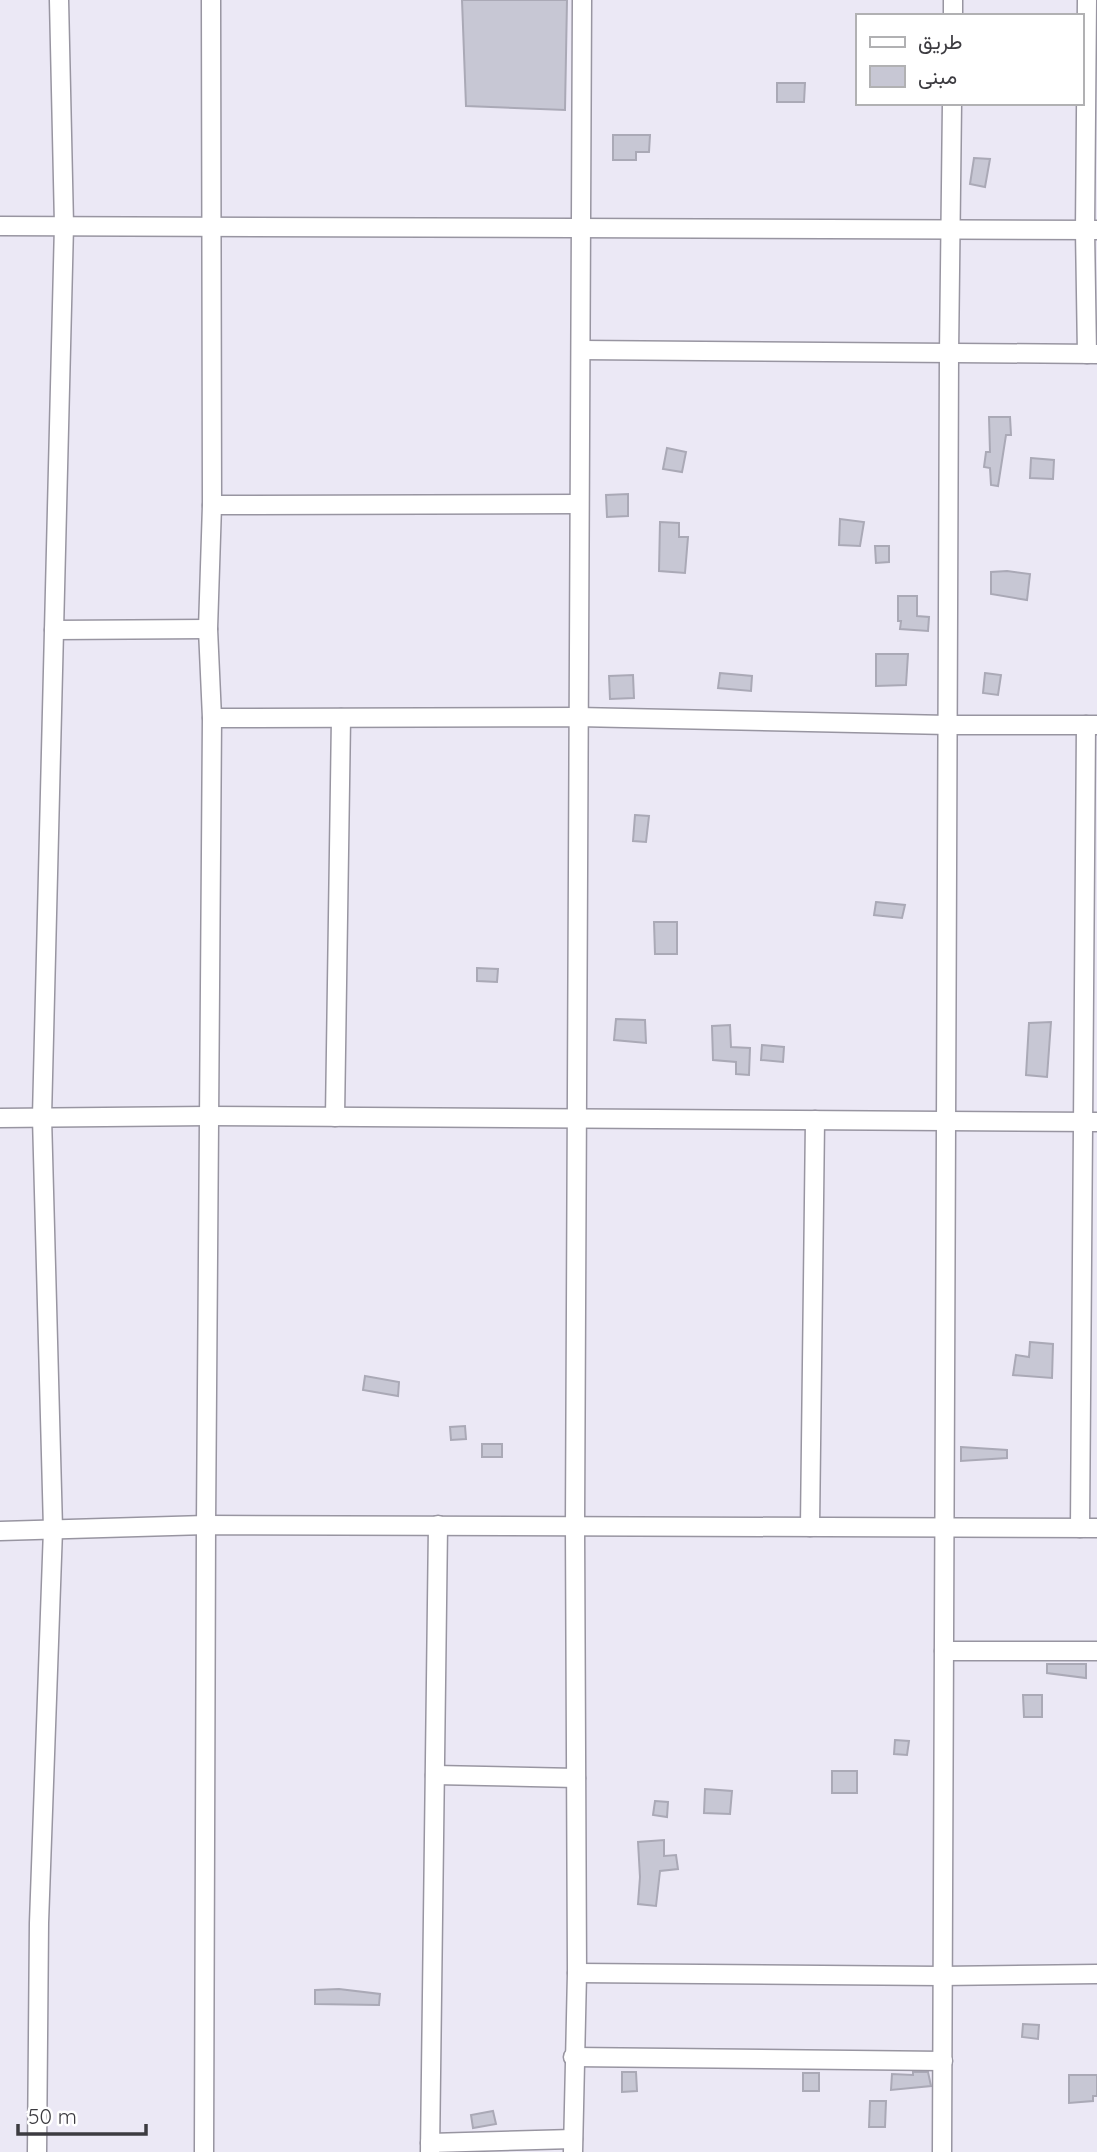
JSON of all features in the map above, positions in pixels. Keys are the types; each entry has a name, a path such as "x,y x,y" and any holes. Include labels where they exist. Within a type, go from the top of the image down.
{"street":[{"path":"37,2152 39,1923 53,1528 43,1117 64,225 59,0"},
{"path":"204,2152 212,718 208,629 212,505 211,0"},
{"path":"438,1525 430,2148 573,2146 577,1973 575,1526 582,0"},
{"path":"581,350 1092,354 1090,9"},
{"path":"942,2152 952,105"},
{"path":"0,226 1091,230"},
{"path":"212,505 579,504"},
{"path":"54,630 208,629"},
{"path":"0,1531 206,1524 1089,1528 1092,725 948,725 578,717 212,718"},
{"path":"335,1117 341,718"},
{"path":"0,1118 209,1116 1090,1122"},
{"path":"810,1527 815,1120"},
{"path":"944,1651 1097,1651"},
{"path":"435,1775 576,1778"},
{"path":"577,1973 1097,1975"},
{"path":"573,2057 943,2061"}],"building":[{"path":"462,0 567,0 565,110 466,106"},
{"path":"777,83 805,83 804,102 777,102"},
{"path":"613,135 650,135 649,152 636,152 636,160 613,160"},
{"path":"974,158 990,159 985,187 970,184"},
{"path":"989,417 1010,417 1011,435 1006,435 998,486 991,485 990,468 984,467 986,452 990,452"},
{"path":"667,448 686,452 682,472 663,469"},
{"path":"1031,458 1054,460 1053,479 1030,478"},
{"path":"628,494 628,516 607,517 606,495"},
{"path":"840,519 864,522 860,546 839,545"},
{"path":"660,522 679,523 679,537 688,537 685,573 659,571"},
{"path":"875,546 889,546 889,562 876,563"},
{"path":"991,572 1030,574 1027,600 991,594"},
{"path":"898,596 917,596 917,616 929,617 928,631 900,629"},
{"path":"876,654 908,654 906,685 876,686"},
{"path":"720,673 752,676 751,691 718,688"},
{"path":"985,673 1001,675 998,695 983,693"},
{"path":"633,675 634,698 610,699 609,676"},
{"path":"635,815 649,816 646,842 633,841"},
{"path":"876,902 905,905 902,918 874,915"},
{"path":"654,922 677,922 677,954 655,954"},
{"path":"477,968 498,969 497,982 477,981"},
{"path":"616,1019 645,1020 646,1043 614,1040"},
{"path":"1051,1022 1047,1077 1026,1075 1029,1023"},
{"path":"730,1025 731,1047 750,1048 749,1075 736,1074 736,1062 713,1060 712,1026"},
{"path":"762,1045 784,1047 783,1062 761,1060"},
{"path":"1030,1342 1053,1344 1052,1378 1013,1375 1016,1355 1029,1357"},
{"path":"365,1376 399,1382 398,1396 363,1390"},
{"path":"465,1426 466,1439 451,1440 450,1427"},
{"path":"482,1444 502,1444 502,1457 482,1457"},
{"path":"961,1447 1007,1450 1007,1458 961,1461"},
{"path":"1047,1664 1086,1664 1086,1678 1047,1673"},
{"path":"1023,1695 1042,1695 1042,1717 1024,1717"},
{"path":"895,1740 909,1741 907,1755 894,1754"},
{"path":"832,1771 857,1771 857,1793 832,1793"},
{"path":"705,1789 732,1791 730,1814 704,1813"},
{"path":"655,1801 668,1802 667,1817 653,1815"},
{"path":"664,1840 664,1856 676,1855 678,1869 660,1871 656,1906 638,1904 638,1842"},
{"path":"339,1989 380,1994 379,2005 315,2004 315,1990"},
{"path":"1023,2024 1039,2025 1038,2039 1022,2037"},
{"path":"622,2072 636,2072 637,2091 622,2092"},
{"path":"913,2072 928,2072 931,2086 891,2090 892,2074 913,2075"},
{"path":"803,2073 819,2073 819,2091 803,2091"},
{"path":"1069,2075 1097,2075 1097,2096 1093,2096 1093,2101 1069,2103"},
{"path":"870,2101 886,2101 885,2127 869,2127"},
{"path":"493,2111 496,2124 473,2128 471,2115"}]}
